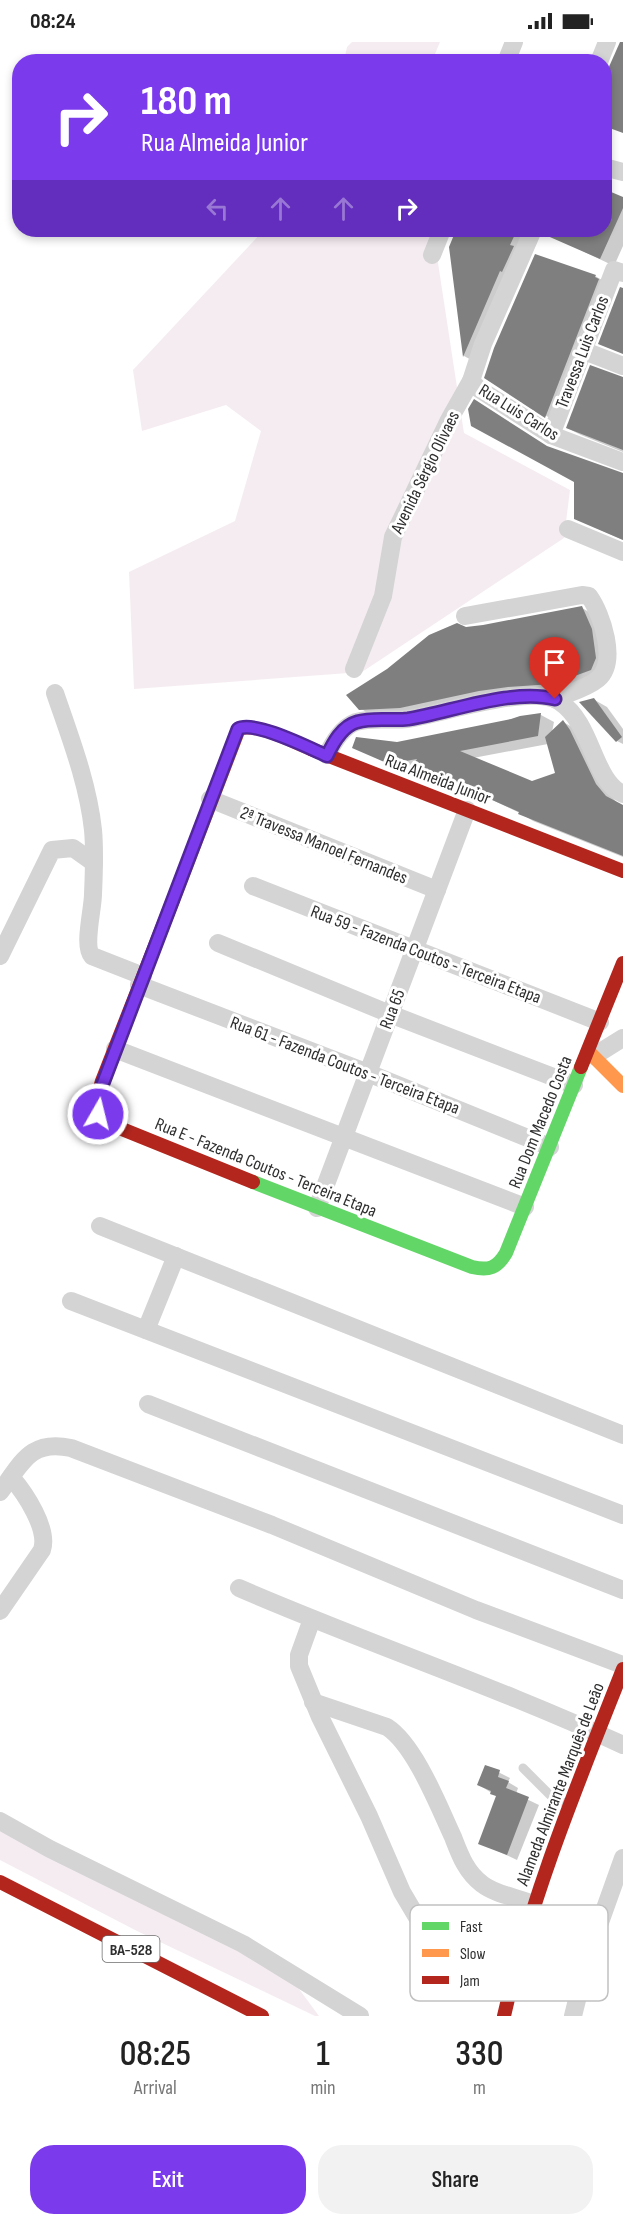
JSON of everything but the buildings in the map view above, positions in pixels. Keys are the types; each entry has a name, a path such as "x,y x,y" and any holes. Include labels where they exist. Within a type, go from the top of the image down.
{"street":[{"path":"432,255 438,237"},
{"name":"Rua Luis Carlos","path":"530,237 478,358 471,381 479,389 551,435 623,462"},
{"name":"Travessa Luis Carlos","path":"551,435 582,350 618,272"},
{"path":"582,350 623,366"},
{"name":"Avenida Sérgio Olivaes","path":"354,669 383,596 393,537 449,420 471,381"},
{"path":"568,529 623,552"},
{"path":"465,616 587,595 591,598 615,646 597,679 555,699"},
{"path":"55,693 72,741 91,817 94,863"},
{"path":"327,756 337,736 356,722 406,719 516,697 543,696 562,703 579,721 606,779 613,789 623,794"},
{"name":"Rua Almeida Junior","path":"238,729 245,726 260,729 623,871"},
{"name":"Rua E - Fazenda Coutos - Terceira Etapa","path":"238,729 115,1049 97,1100 98,1114 102,1120 317,1208 472,1267"},
{"name":"2ª Travessa Manoel Fernandes","path":"210,799 436,890"},
{"name":"Rua 65","path":"317,1208 467,810"},
{"path":"0,956 52,850 74,848 94,863"},
{"name":"Rua 61 - Fazenda Coutos - Terceira Etapa","path":"94,863 93,910 87,942 88,951 99,959 141,980 549,1147"},
{"name":"Rua 59 - Fazenda Coutos - Terceira Etapa","path":"254,886 600,1022"},
{"path":"218,943 390,1014 574,1085"},
{"name":"Rua Dom Macedo Costa","path":"472,1267 485,1271 497,1268 507,1253 574,1085 591,1054 600,1022 623,963"},
{"path":"623,1038 591,1054 623,1086"},
{"path":"115,1049 525,1207"},
{"path":"100,1226 623,1435"},
{"path":"146,1330 176,1256"},
{"path":"71,1301 623,1515"},
{"path":"148,1404 623,1590"},
{"path":"0,1492 30,1452 48,1445 71,1448 272,1525 476,1610 623,1667"},
{"path":"0,1611 44,1545 44,1534 39,1521 11,1477"},
{"path":"239,1588 623,1745"},
{"path":"312,1619 298,1661 313,1702 410,1906"},
{"name":"Alameda Almirante Marquês de Leão","path":"533,1904 623,1667"},
{"path":"313,1702 372,1721 394,1732 413,1756 429,1785 471,1874 492,1890 533,1904"},
{"path":"0,1821 50,1849 243,1944 360,2016"},
{"path":"606,1905 623,1858"},
{"name":"BA-528","path":"2,1889 262,2016"},
{"name":"Alameda Almirante Marquês de Leão","path":"504,2016 507,2001"},
{"path":"573,2016 577,2001"}],"lane":[{"path":"523,1768 550,1795 570,1805"}],"shaded area":[{"path":"352,42 440,42 435,54 346,54 347,47"},
{"path":"257,237 434,237 464,433 570,490 564,538 362,672 134,689 129,572 235,521 261,431 226,405 142,431 133,370"},
{"path":"0,1830 288,1974 319,2016 137,1931 0,1860"}],"traffic: fast":[{"path":"253,1182 472,1267 483,1269 492,1267 506,1253 581,1067"}],"traffic: slow":[{"path":"173,900 239,729 265,730 311,749"},
{"path":"588,1051 623,1086"}],"traffic: jam":[{"path":"311,749 623,871"},
{"path":"173,900 102,1081 97,1101 98,1112 105,1121 112,1125 253,1182"},
{"path":"581,1067 623,963"},
{"path":"535,1905 573,1797 623,1669"},
{"path":"0,1882 262,2016"},
{"path":"504,2016 508,2001"}],"route":[{"path":"98,1114 97,1100 100,1091 238,729 245,726 260,729 327,756 337,736 356,722 406,719 516,697 543,696 555,699"}]}
